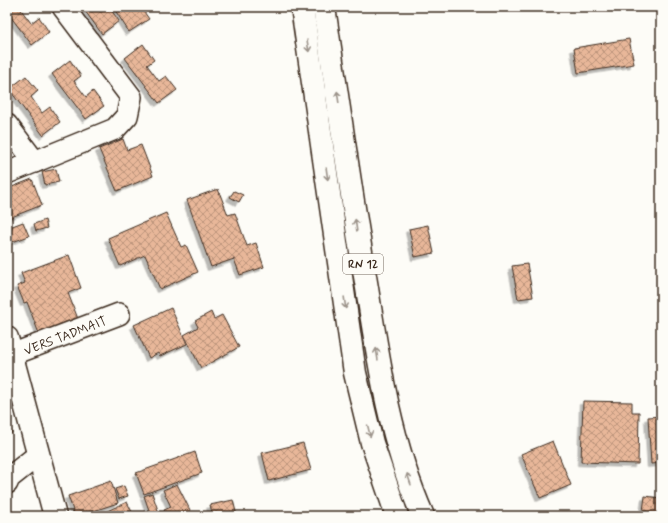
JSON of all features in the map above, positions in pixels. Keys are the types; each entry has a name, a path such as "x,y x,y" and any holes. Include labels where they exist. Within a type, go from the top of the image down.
{"main road":[{"name":"RN 12","path":"302,7 355,373 372,443 396,516"},
{"name":"RN 12","path":"324,7 380,373 396,440 423,516"},
{"path":"9,347 55,516"}],"street":[{"path":"7,173 115,129 126,116 131,97 63,7"},
{"path":"7,125 35,162"},
{"name":"VERS TADMAIT","path":"9,347 119,314"},
{"path":"7,483 9,478 38,456"}],"building":[{"path":"7,7 19,7 31,23 39,17 49,32 32,45 7,12"},
{"path":"82,7 98,7 101,12 109,7 119,21 102,34"},
{"path":"113,7 144,7 142,9 149,19 129,32"},
{"path":"629,39 634,64 578,73 574,48"},
{"path":"143,44 154,60 147,65 159,81 166,76 177,90 159,103 125,58"},
{"path":"70,60 81,76 74,81 86,97 93,91 104,106 86,119 52,74"},
{"path":"26,76 38,91 31,97 42,113 50,107 60,122 43,135 9,89"},
{"path":"123,139 127,150 141,145 153,176 117,191 99,149"},
{"path":"56,169 59,182 45,185 42,172"},
{"path":"32,179 42,205 9,218 7,212 7,189"},
{"path":"218,189 228,215 235,213 247,246 256,243 264,267 240,275 234,259 211,267 187,200"},
{"path":"234,191 243,195 239,202 230,197"},
{"path":"166,213 181,247 186,245 198,272 160,289 145,255 120,266 108,238"},
{"path":"45,220 47,228 36,231 34,224"},
{"path":"23,222 29,236 7,244 7,228"},
{"path":"428,225 434,253 415,257 409,229"},
{"path":"69,255 81,288 68,293 80,324 41,339 27,302 24,303 17,286 25,283 21,273"},
{"path":"527,264 533,297 518,299 512,266"},
{"path":"171,308 187,344 160,356 158,353 149,358 134,325"},
{"path":"211,312 214,319 222,315 239,347 201,368 184,335 198,327 195,321"},
{"path":"583,401 632,402 632,412 639,412 638,464 581,462"},
{"path":"661,416 661,463 651,464 648,417"},
{"path":"7,420 12,433 7,435"},
{"path":"553,441 571,485 540,498 521,454"},
{"path":"303,443 311,470 269,481 262,453"},
{"path":"195,452 202,473 144,494 136,473"},
{"path":"111,481 118,503 75,516 68,496"},
{"path":"177,484 191,512 183,516 167,516 164,510 171,507 163,490"},
{"path":"124,486 128,496 119,499 115,489"},
{"path":"152,493 160,516 151,516 144,496"},
{"path":"645,496 661,498 661,514 643,511"},
{"path":"233,500 237,516 213,516 210,505"},
{"path":"127,502 134,516 96,516"}]}
